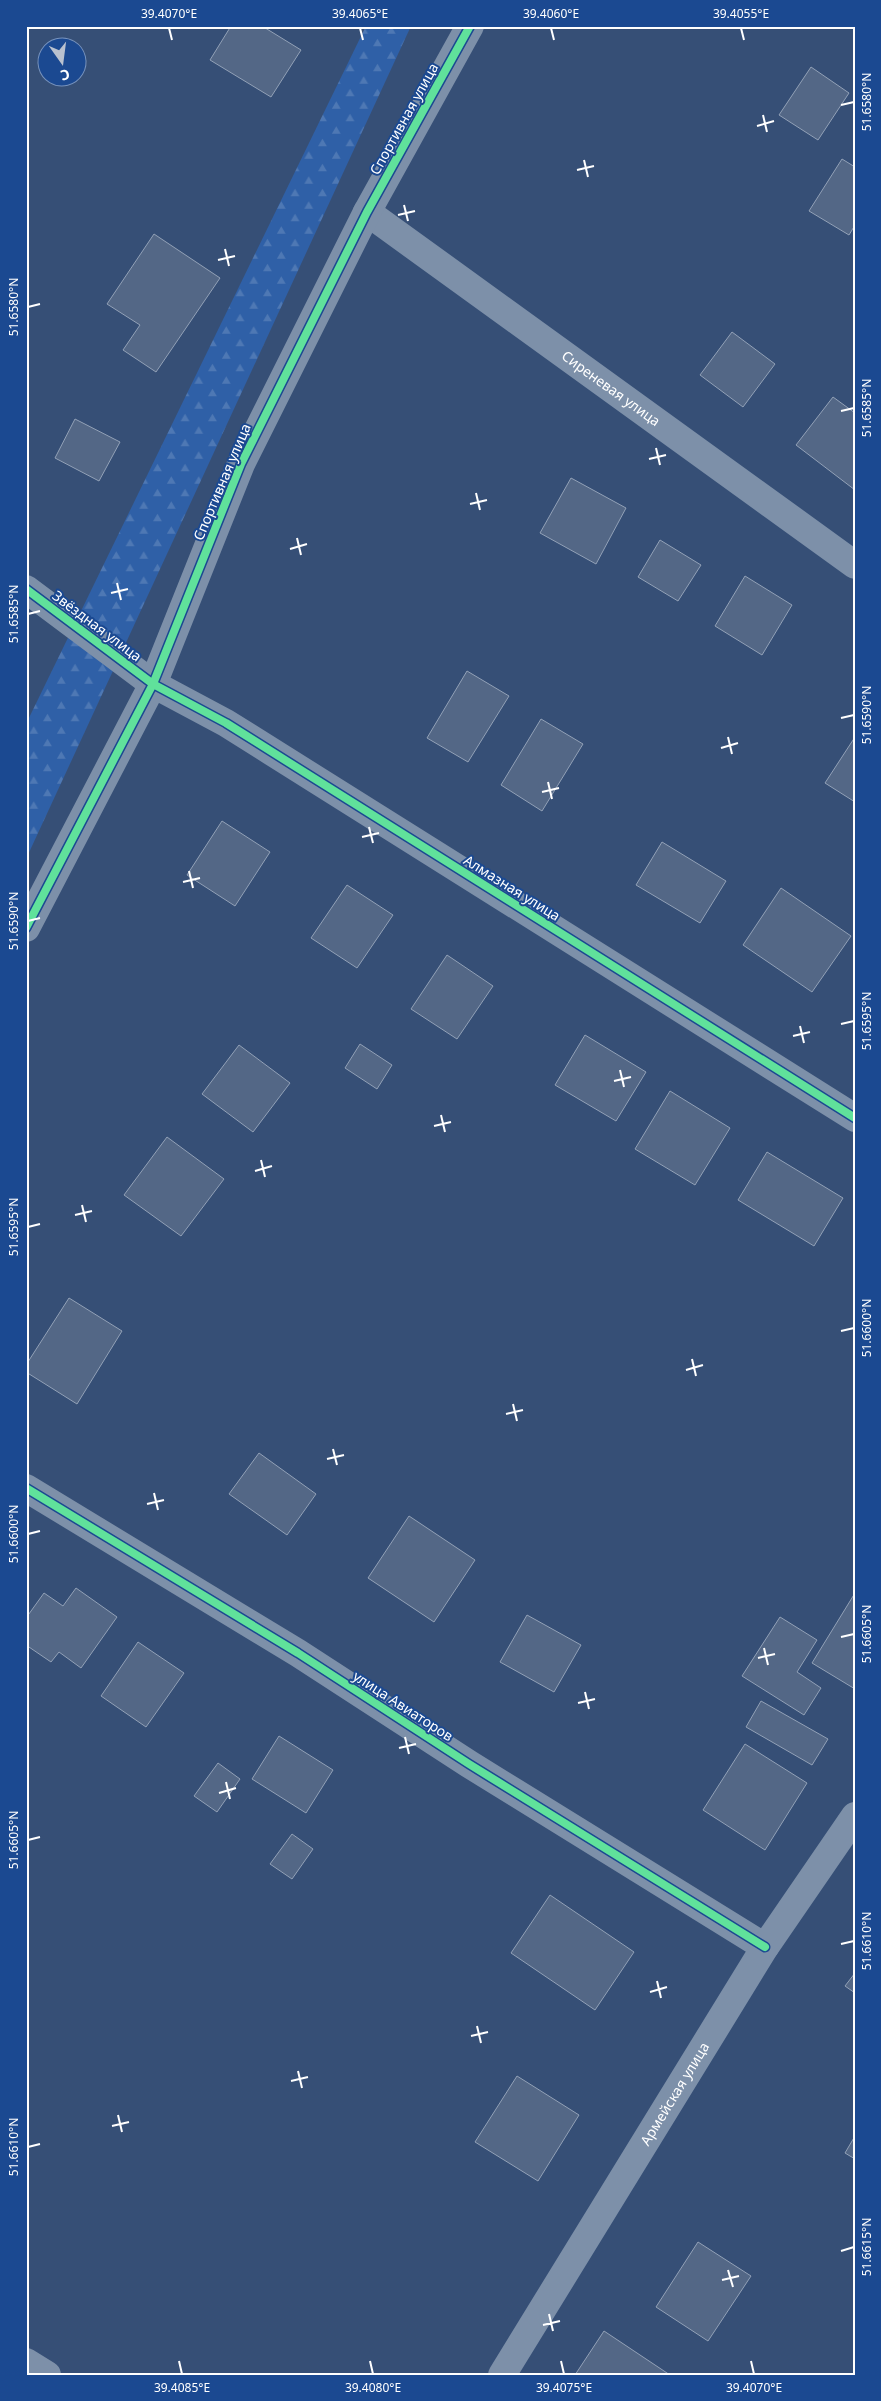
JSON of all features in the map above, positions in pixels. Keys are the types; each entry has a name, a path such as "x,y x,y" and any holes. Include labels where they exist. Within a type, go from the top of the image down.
{"street":[{"name":"Спортивная улица","path":"26,928 154,684 241,464 367,212 470,26"},
{"name":"Сиреневая улица","path":"367,212 855,565"},
{"name":"Звёздная улица","path":"26,589 154,684"},
{"name":"Алмазная улица","path":"154,684 226,724 855,1118"},
{"name":"улица Авиаторов","path":"26,1488 298,1653 469,1764 766,1947"},
{"name":"Армейская улица","path":"502,2375 766,1947 855,1816"},
{"path":"26,2362 47,2375"}],"green space":[{"path":"366,26 411,26 26,859 26,724"}],"building":[{"path":"231,26 262,26 301,50 271,97 210,60"},
{"path":"811,67 849,93 818,140 779,115"},
{"path":"842,159 855,167 855,225 849,235 809,211"},
{"path":"154,234 220,278 156,372 123,350 140,325 107,304"},
{"path":"732,332 775,364 743,407 700,375"},
{"path":"833,397 855,413 855,490 796,445"},
{"path":"75,419 120,442 99,481 55,458"},
{"path":"571,478 626,508 596,564 540,533"},
{"path":"660,540 701,565 678,601 638,577"},
{"path":"745,576 792,605 762,655 715,626"},
{"path":"467,671 509,696 468,762 427,738"},
{"path":"541,719 583,744 542,811 501,785"},
{"path":"855,737 855,802 825,783"},
{"path":"222,821 270,852 235,906 187,875"},
{"path":"662,842 726,881 700,923 636,885"},
{"path":"347,885 393,915 357,968 311,938"},
{"path":"781,888 851,936 812,992 743,945"},
{"path":"447,955 493,986 457,1039 411,1009"},
{"path":"585,1035 646,1072 616,1121 555,1085"},
{"path":"360,1044 392,1065 377,1089 345,1068"},
{"path":"239,1045 290,1083 253,1132 202,1094"},
{"path":"670,1091 730,1128 695,1185 635,1149"},
{"path":"167,1137 224,1179 181,1236 124,1195"},
{"path":"767,1152 843,1198 814,1246 738,1200"},
{"path":"69,1298 122,1331 77,1404 26,1372 26,1365"},
{"path":"259,1453 316,1494 287,1535 229,1494"},
{"path":"409,1516 475,1560 434,1622 368,1578"},
{"path":"76,1588 117,1617 81,1668 59,1652 51,1662 26,1645 26,1618 44,1593 63,1606"},
{"path":"855,1593 855,1689 812,1663"},
{"path":"527,1615 581,1645 554,1692 500,1662"},
{"path":"780,1617 817,1640 797,1672 821,1688 804,1715 742,1676"},
{"path":"138,1642 184,1673 146,1727 101,1696"},
{"path":"761,1701 828,1739 812,1765 746,1727"},
{"path":"279,1736 333,1770 306,1813 252,1779"},
{"path":"745,1744 807,1783 765,1850 703,1810"},
{"path":"218,1763 240,1779 217,1812 194,1796"},
{"path":"292,1834 313,1849 292,1879 270,1864"},
{"path":"550,1895 634,1952 595,2010 511,1953"},
{"path":"855,1973 855,1993 845,1986"},
{"path":"517,2076 579,2115 538,2181 475,2142"},
{"path":"855,2136 855,2159 845,2153"},
{"path":"698,2242 751,2276 708,2341 656,2307"},
{"path":"604,2331 670,2375 575,2375"}],"cycle path":[{"path":"26,928 153,684 241,464 367,212 470,26"},
{"path":"26,589 153,684 226,723 855,1118"},
{"path":"26,1488 298,1653 469,1764 765,1947"}]}
